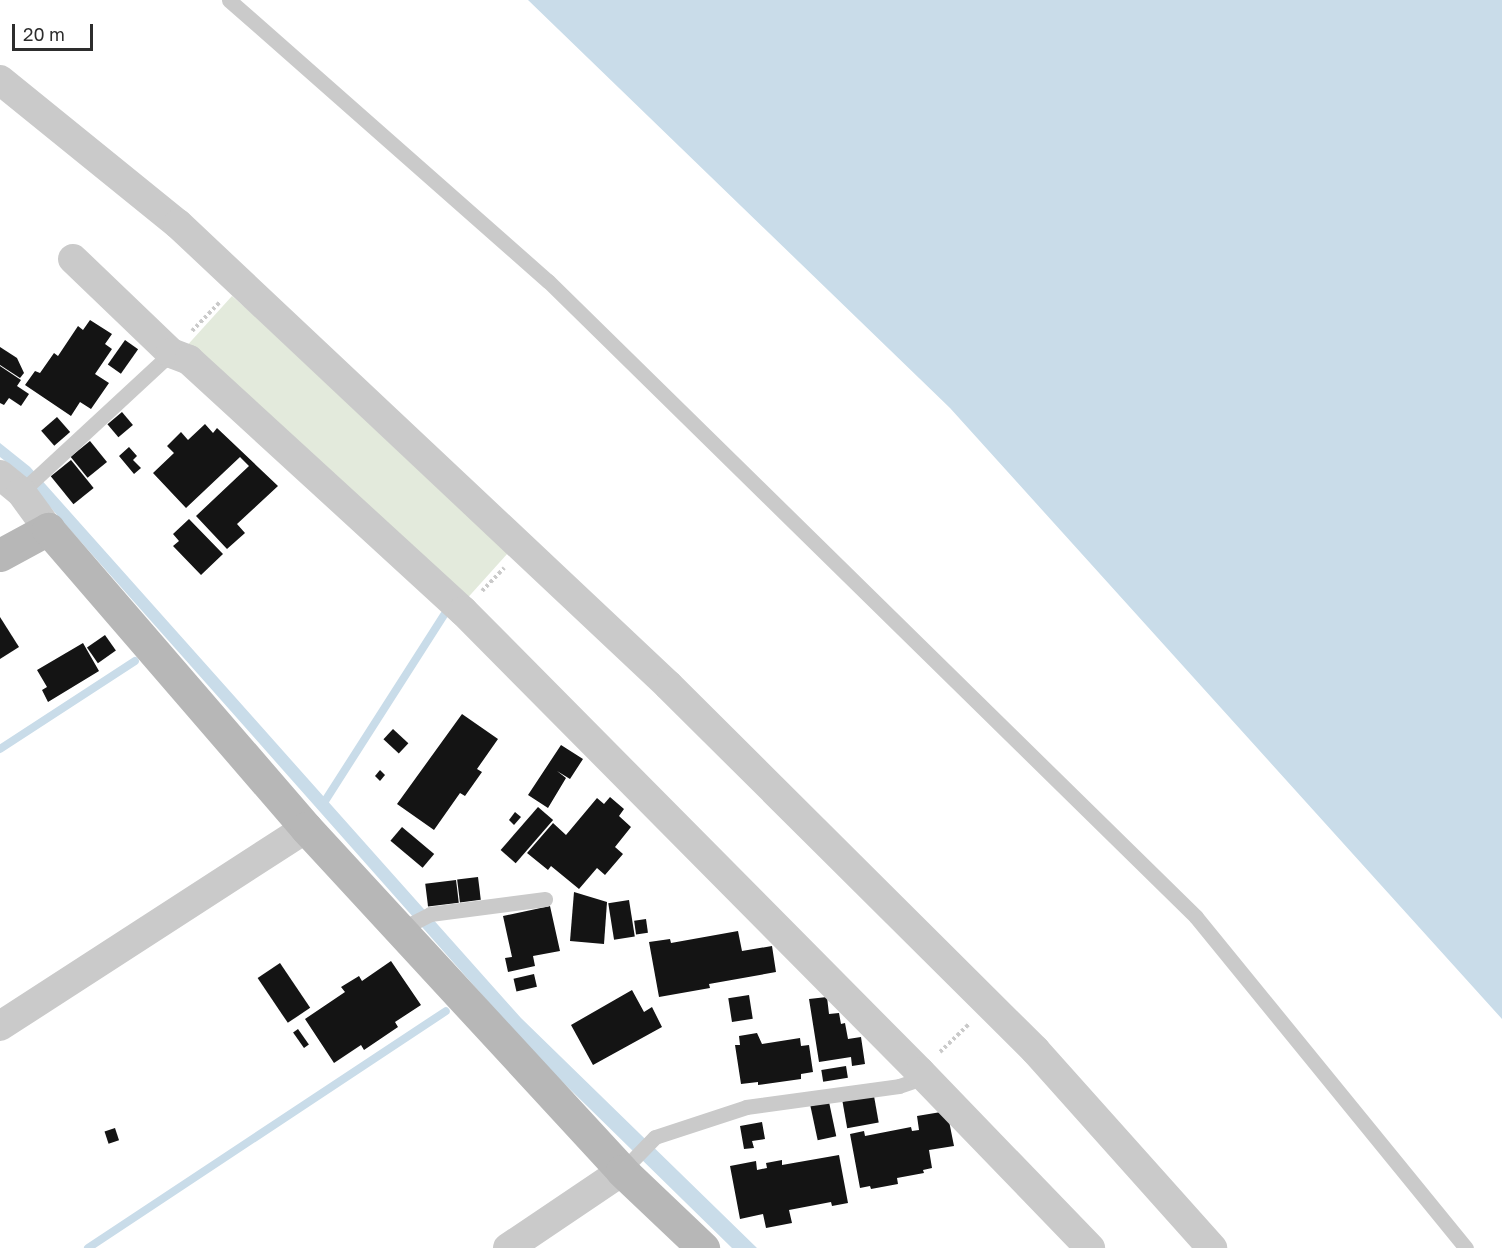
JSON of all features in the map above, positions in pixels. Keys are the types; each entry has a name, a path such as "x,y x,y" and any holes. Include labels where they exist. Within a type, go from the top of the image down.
{"street":[{"path":"0,80 178,224 668,685 1035,1050 1212,1248"},
{"path":"73,259 171,353 189,360 464,611 923,1074 1090,1248"},
{"path":"16,484 48,529 306,828 406,926 622,1171 703,1248"},
{"path":"0,555 48,529"},
{"path":"0,1026 306,828"},
{"path":"508,1248 622,1171"}],"lane":[{"path":"229,0 548,281 1196,917 1467,1248"},
{"path":"16,484 44,472 171,353"},
{"path":"406,926 430,914 545,899"},
{"path":"622,1171 655,1137 746,1107 899,1086 923,1074"}],"path":[{"path":"171,353 239,281"},
{"path":"464,611 522,548"},
{"path":"923,1074 988,1004"}],"shaded area":[{"path":"232,296 317,370 508,553 463,603 183,350"}],"water":[{"path":"528,0 1502,0 1502,1019 950,408"},
{"path":"0,443 30,467 521,1018 757,1248 732,1248 538,1058 19,472 0,457"}],"building":[{"path":"90,320 112,334 105,344 112,349 95,374 109,383 91,409 80,402 71,416 25,385 35,371 40,373 54,353 58,356 78,326 83,330"},
{"path":"125,340 138,349 121,374 108,365"},
{"path":"0,347 17,358 24,373 20,378 0,365"},
{"path":"0,366 21,380 17,386 29,394 21,406 9,398 4,405 0,403"},
{"path":"122,412 133,425 118,437 107,424"},
{"path":"57,417 70,432 54,446 41,431"},
{"path":"205,424 213,433 217,428 278,486 237,524 245,533 227,549 196,516 249,466 240,457 186,508 153,473 174,453 167,446 181,432 188,440"},
{"path":"90,441 107,462 88,478 71,457"},
{"path":"129,447 137,456 133,460 141,468 134,474 119,456"},
{"path":"71,460 94,488 73,504 51,476"},
{"path":"189,519 223,554 201,575 173,546 179,541 173,534"},
{"path":"0,617 19,647 0,659"},
{"path":"105,635 116,651 98,663 87,648"},
{"path":"83,643 99,671 48,702 42,690 47,687 37,670"},
{"path":"462,714 498,739 477,769 482,772 465,796 460,793 434,830 397,804"},
{"path":"393,729 408,743 399,754 383,739"},
{"path":"561,745 583,759 570,779 557,771 566,778 548,808 528,795"},
{"path":"380,770 385,775 380,781 375,776"},
{"path":"610,797 624,809 619,816 631,827 615,847 623,854 605,875 597,868 579,889 551,866 548,870 527,853 553,823 566,835 597,798 604,804"},
{"path":"538,807 553,820 516,863 501,850"},
{"path":"515,812 521,817 514,825 509,820"},
{"path":"402,827 434,854 423,868 390,841"},
{"path":"478,877 481,900 460,902 457,880"},
{"path":"456,880 459,903 428,907 425,884"},
{"path":"574,892 607,902 604,944 570,941"},
{"path":"629,900 635,937 614,940 608,903"},
{"path":"550,906 560,951 533,956 535,966 508,972 505,958 512,957 503,916"},
{"path":"646,919 648,933 636,935 634,921"},
{"path":"738,931 742,951 772,946 776,972 709,984 710,988 659,997 649,942 670,939 671,943"},
{"path":"391,961 421,1005 395,1022 398,1027 364,1050 361,1045 334,1063 305,1019 345,992 341,987 359,976 362,981"},
{"path":"280,963 310,1008 288,1023 258,978"},
{"path":"534,974 537,987 516,991 514,979"},
{"path":"632,990 644,1012 652,1007 662,1027 593,1065 571,1025"},
{"path":"749,995 753,1019 732,1022 728,998"},
{"path":"827,997 829,1014 839,1013 841,1024 845,1023 848,1039 861,1037 865,1064 852,1066 851,1057 819,1062 809,999"},
{"path":"298,1029 309,1045 304,1048 293,1032"},
{"path":"757,1033 762,1044 800,1038 801,1046 809,1045 813,1072 801,1074 801,1079 758,1085 758,1082 741,1084 735,1045 740,1045 739,1036"},
{"path":"846,1066 848,1078 823,1082 821,1070"},
{"path":"874,1096 879,1123 847,1128 842,1102"},
{"path":"829,1102 836,1136 818,1140 810,1106"},
{"path":"947,1111 954,1146 929,1150 932,1168 923,1170 924,1173 897,1178 898,1184 871,1189 870,1186 860,1188 850,1134 864,1131 865,1136 911,1127 912,1131 919,1130 917,1116"},
{"path":"762,1122 765,1139 752,1141 754,1148 744,1149 740,1126"},
{"path":"115,1128 119,1140 109,1144 105,1131"},
{"path":"839,1155 848,1203 832,1206 831,1202 789,1210 792,1223 766,1228 763,1214 740,1219 730,1166 756,1161 757,1170 767,1168 766,1163 782,1160 782,1165"}],"waterway":[{"path":"325,801 444,615"},
{"path":"0,749 135,661"},
{"path":"88,1248 446,1011"}]}
